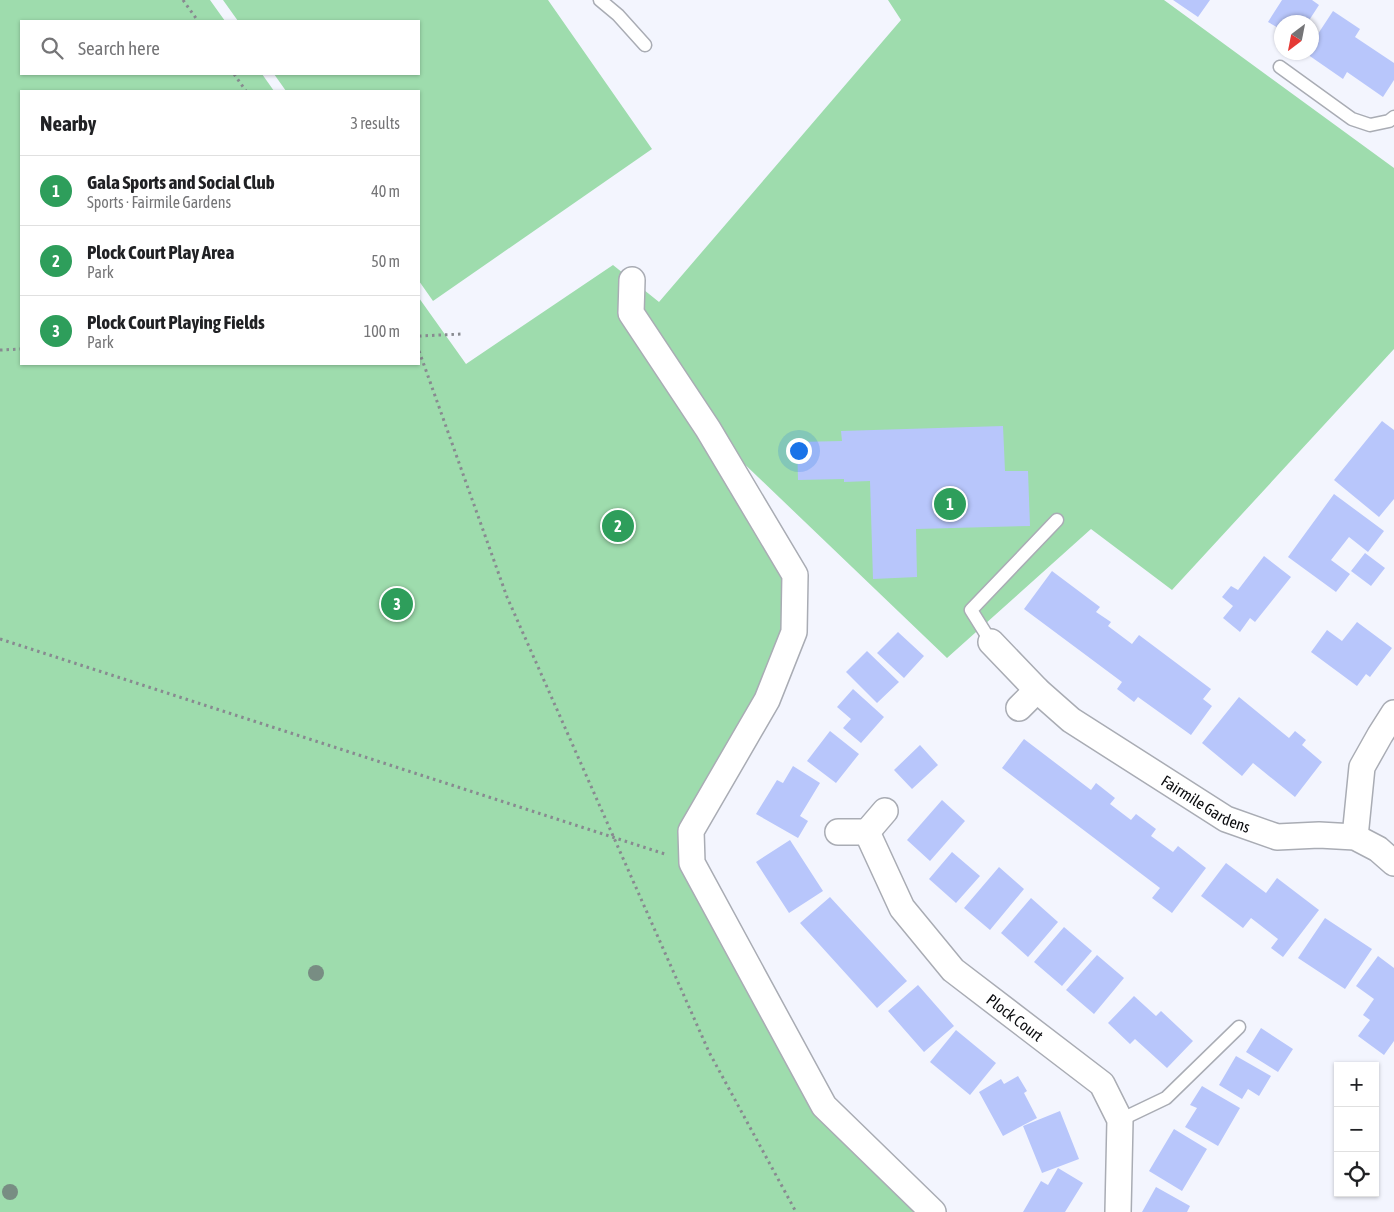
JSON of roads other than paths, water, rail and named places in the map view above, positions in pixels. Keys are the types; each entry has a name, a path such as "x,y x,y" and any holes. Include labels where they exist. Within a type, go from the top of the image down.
{"street":[{"path":"632,280 631,313 708,429 795,575 794,632 767,700 691,831 692,862 824,1106 933,1212"},
{"name":"Fairmile Gardens","path":"991,642 1038,690 1071,720 1226,819 1277,837 1319,835 1355,837 1378,850 1394,863"},
{"path":"1019,708 1038,690"},
{"path":"1355,837 1362,767 1394,713"},
{"path":"838,832 867,832 885,811"},
{"name":"Plock Court","path":"867,832 902,908 953,970 1102,1084 1120,1120 1118,1212"}],"lane":[{"path":"600,0 618,15 645,45"},
{"path":"1280,67 1352,119 1370,125 1389,121 1394,117"},
{"path":"991,642 971,610 1057,520"},
{"path":"1120,1120 1166,1098 1239,1027"}],"place":[{"name":"Gala Sports and Social Club","path":"950,504"},
{"name":"Plock Court Play Area","path":"618,526"},
{"name":"Plock Court Playing Fields","path":"397,604"}]}
